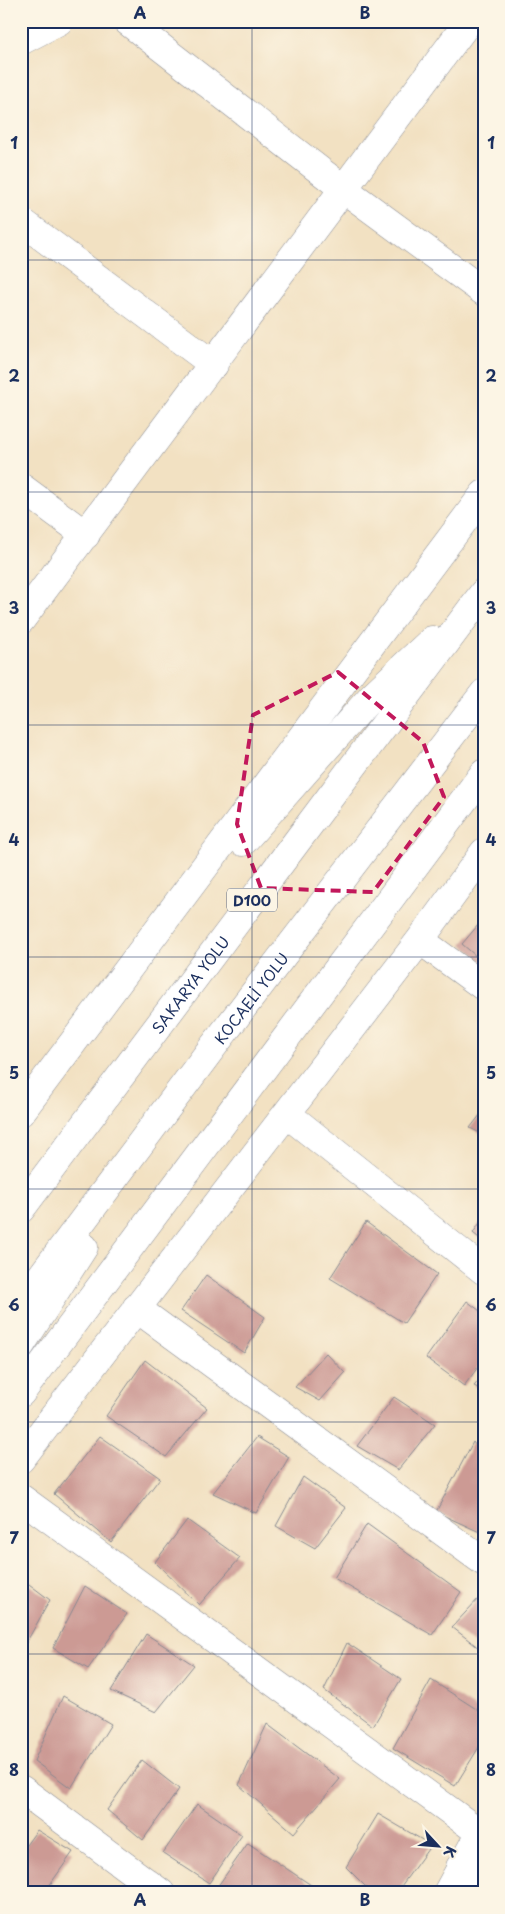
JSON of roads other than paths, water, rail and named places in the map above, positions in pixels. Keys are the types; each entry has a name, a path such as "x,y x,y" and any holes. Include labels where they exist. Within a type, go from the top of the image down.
{"main road":[{"path":"21,41 59,21"},
{"path":"127,21 345,190 484,292"},
{"path":"21,620 345,190 469,21"},
{"path":"21,221 214,364"},
{"path":"21,488 86,535"},
{"path":"21,1112 484,494"},
{"path":"110,993 373,695 483,593"},
{"name":"SAKARYA YOLU","path":"21,1209 483,593"},
{"name":"KOCAELİ YOLU","path":"21,1303 212,1048 484,693"},
{"path":"21,1393 484,773"},
{"path":"21,1459 420,940 484,852"},
{"path":"420,940 484,987"},
{"path":"21,1180 178,1000"},
{"path":"21,1345 212,1048"},
{"path":"287,1114 484,1271"},
{"path":"136,1308 484,1562"},
{"path":"21,1498 482,1829 447,1893"},
{"path":"21,1789 161,1893"},
{"path":"460,1867 484,1887"}]}
